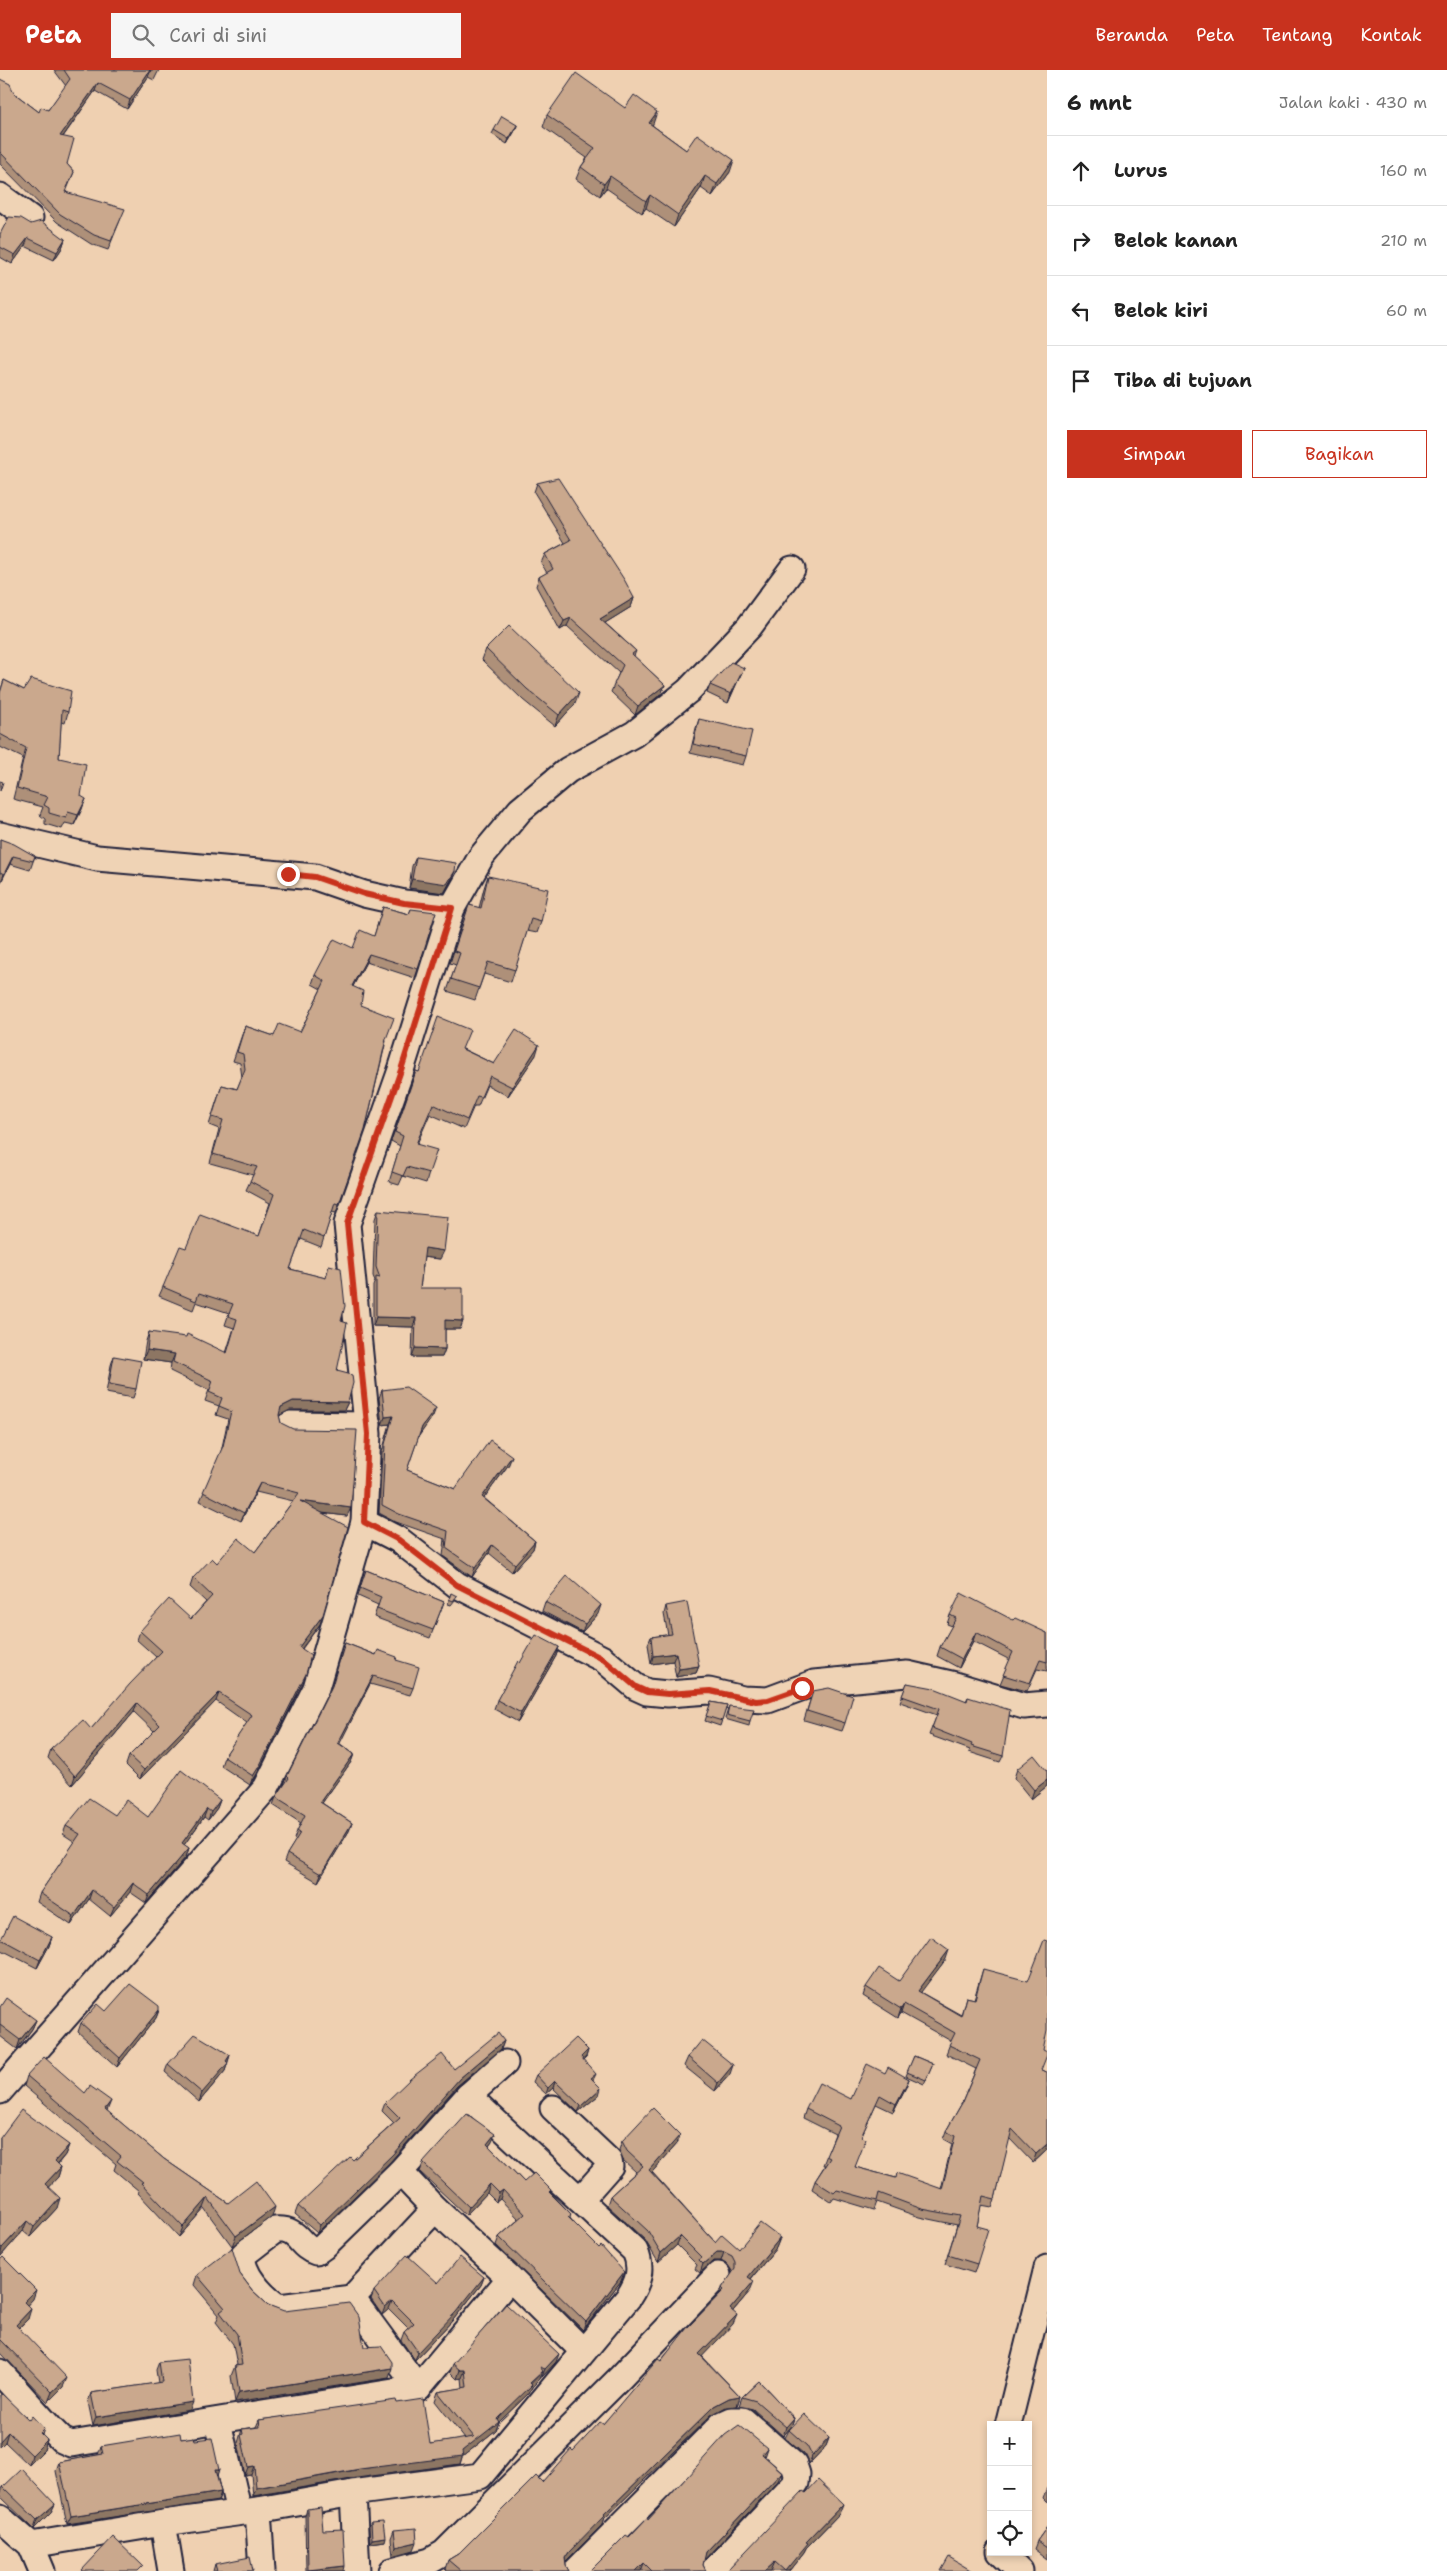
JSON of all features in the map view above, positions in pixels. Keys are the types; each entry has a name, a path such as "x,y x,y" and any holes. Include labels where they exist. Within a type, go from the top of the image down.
{"street":[{"path":"0,196 30,218"},
{"path":"0,2091 266,1788 316,1688 364,1522 368,1425 347,1224 401,1070 452,908 481,857 520,810 568,770 634,734 688,691 749,627 792,569"},
{"path":"0,835 97,858 315,877 364,894 404,903 452,908"},
{"path":"290,1424 368,1425"},
{"path":"364,1522 399,1540 457,1585 603,1659 636,1687 647,1692 668,1694 710,1691 756,1701 790,1694 814,1683 907,1674 955,1685 1024,1706 1047,1704"},
{"path":"435,2209 352,2298 278,2307 248,2275 242,2260 244,2254 270,2232 283,2229 294,2233 308,2250 316,2252 323,2247 400,2172 468,2096 505,2062"},
{"path":"31,2545 353,2493 480,2476 628,2298 635,2287 640,2262 635,2251 468,2096"},
{"path":"552,2108 609,2161 610,2166 580,2200"},
{"path":"400,2172 435,2209 510,2278 584,2351"},
{"path":"1009,2421 1047,2268"},
{"path":"392,2571 430,2560 444,2553 621,2377 718,2275"},
{"path":"0,2372 53,2431 62,2440 71,2444 218,2422 418,2388 510,2278"},
{"path":"352,2298 418,2388"},
{"path":"576,2571 721,2426 732,2420 743,2420 794,2465 797,2474 796,2483 712,2571"},
{"path":"218,2422 248,2511 262,2571"},
{"path":"353,2493 357,2571"},
{"path":"0,2518 31,2545 42,2571"},
{"path":"163,2523 171,2571"},
{"path":"1004,2556 1020,2571"}],"building":[{"path":"64,70 150,70 130,100 98,83 60,136 74,139 67,164 74,172 65,192 125,209 111,241 94,235 60,214 0,152 0,79 10,84 14,93 39,112 41,107 48,110 70,79"},
{"path":"576,73 625,108 634,95 657,112 649,123 686,150 697,134 734,160 717,184 705,176 678,215 650,195 646,201 610,176 604,184 581,167 595,148 547,115"},
{"path":"502,116 517,125 509,139 494,130"},
{"path":"9,217 21,218 31,224 41,221 65,239 57,252 28,238 15,255 0,247 0,234"},
{"path":"558,478 634,598 600,619 636,651 632,654 665,685 638,706 614,684 623,665 571,618 564,621 539,577 553,569 545,554 571,540 537,483"},
{"path":"509,626 579,693 559,715 527,689 486,649"},
{"path":"731,662 744,668 731,694 710,685"},
{"path":"31,679 71,691 68,712 62,710 59,758 86,764 81,796 86,799 78,815 68,812 66,818 49,813 49,808 44,805 48,797 17,788 26,748 0,734 0,693 4,680 24,690"},
{"path":"699,719 752,731 746,756 693,744"},
{"path":"0,839 14,844 35,856 33,861 13,856 4,874 0,872"},
{"path":"416,857 456,863 455,871 447,884 412,879"},
{"path":"488,876 548,889 541,922 531,919 515,970 488,962 479,988 451,979 460,953 454,951 469,905 481,908"},
{"path":"383,907 409,914 411,909 436,912 418,969 369,954 352,986 363,991 361,1005 394,1018 386,1039 365,1130 339,1204 335,1203 324,1238 304,1230 290,1269 326,1278 329,1265 341,1268 345,1306 341,1321 347,1323 337,1371 352,1375 353,1383 348,1402 293,1401 281,1407 279,1415 281,1423 293,1429 357,1430 351,1508 300,1501 348,1527 323,1615 299,1647 311,1655 306,1674 253,1776 224,1757 252,1715 219,1693 144,1770 129,1756 160,1725 137,1703 75,1776 51,1749 83,1720 91,1729 162,1651 140,1631 169,1599 191,1619 212,1596 193,1578 212,1558 217,1563 238,1538 255,1552 299,1493 260,1483 244,1513 203,1492 223,1446 231,1411 219,1406 222,1398 209,1392 213,1381 173,1362 175,1354 147,1350 149,1332 186,1337 187,1334 227,1353 237,1319 228,1316 233,1304 199,1293 196,1301 163,1287 180,1246 186,1248 200,1214 259,1236 274,1194 250,1181 257,1167 213,1154 223,1120 212,1117 222,1085 237,1089 245,1069 243,1054 237,1052 245,1026 274,1036 279,1024 300,1032 325,981 315,975 334,939 353,948 360,930 374,936"},
{"path":"438,1017 470,1030 462,1049 494,1064 516,1030 539,1045 512,1087 490,1076 481,1097 477,1096 467,1120 433,1104 416,1144 437,1150 429,1173 407,1167 403,1176 392,1172 403,1136 395,1132 416,1071 419,1072"},
{"path":"378,1210 448,1217 444,1251 425,1248 420,1288 463,1288 463,1321 445,1320 445,1349 415,1348 416,1318 376,1317 376,1277 380,1278 376,1267"},
{"path":"114,1356 141,1361 136,1389 109,1384"},
{"path":"406,1387 436,1408 422,1427 407,1470 455,1489 490,1440 512,1456 482,1497 535,1541 515,1564 492,1545 475,1568 446,1548 448,1531 399,1514 382,1505 385,1444 393,1416 385,1417 382,1390"},
{"path":"366,1570 444,1602 433,1630 377,1609 381,1597 360,1588"},
{"path":"567,1576 601,1605 585,1624 545,1602"},
{"path":"451,1593 457,1596 453,1601 449,1599"},
{"path":"961,1593 1013,1620 1015,1618 1047,1633 1047,1662 1040,1660 1030,1683 1003,1675 1013,1652 976,1632 962,1659 940,1647 956,1618 950,1615"},
{"path":"687,1602 699,1666 679,1669 676,1653 653,1656 651,1637 672,1634 666,1606"},
{"path":"536,1635 559,1647 521,1713 497,1700 518,1661 520,1663"},
{"path":"345,1643 376,1655 378,1650 397,1657 396,1660 419,1667 413,1688 373,1676 338,1743 354,1754 320,1802 352,1823 321,1874 287,1854 300,1833 297,1831 305,1815 276,1797 289,1778 287,1776 332,1686"},
{"path":"907,1683 934,1688 967,1701 968,1697 1010,1710 1003,1756 971,1746 972,1744 932,1728 939,1709 902,1696"},
{"path":"829,1688 853,1696 845,1723 807,1711 813,1691"},
{"path":"711,1702 727,1705 722,1721 706,1716"},
{"path":"729,1706 754,1709 750,1721 727,1715"},
{"path":"1034,1755 1047,1771 1047,1780 1034,1790 1017,1769"},
{"path":"181,1770 220,1800 211,1812 207,1809 182,1843 189,1848 149,1895 133,1883 114,1907 92,1890 74,1916 40,1893 80,1834 66,1826 89,1798 115,1815 126,1800 148,1817"},
{"path":"13,1916 52,1937 40,1960 1,1939"},
{"path":"931,1937 949,1950 918,1991 961,2016 966,1997 975,1999 983,1969 1028,1981 1044,1940 1047,1941 1047,2030 1043,2050 1047,2052 1047,2055 1041,2070 1047,2072 1047,2144 1036,2154 1012,2129 995,2199 983,2196 977,2226 988,2229 977,2264 948,2255 960,2216 922,2209 879,2193 877,2201 837,2190 834,2193 815,2181 830,2158 826,2156 839,2126 806,2109 819,2083 851,2099 867,2064 885,2073 888,2067 909,2079 896,2104 880,2095 861,2137 866,2139 855,2167 896,2178 897,2173 942,2189 955,2136 946,2131 962,2103 980,2060 949,2045 955,2033 904,2004 901,2009 866,1987 879,1968 899,1981"},
{"path":"130,1984 159,2006 159,2010 120,2058 81,2023 98,2004 106,2011"},
{"path":"6,1998 36,2020 20,2040 0,2025 0,2007"},
{"path":"498,2033 504,2041 460,2078 393,2154 320,2225 298,2206 350,2157 353,2160 400,2118 385,2103 410,2079 442,2054 454,2069"},
{"path":"195,2034 230,2055 226,2061 228,2063 202,2093 168,2064"},
{"path":"576,2038 588,2050 581,2057 596,2074 591,2078 601,2088 581,2106 555,2081 548,2088 536,2075"},
{"path":"702,2040 733,2065 718,2083 688,2057"},
{"path":"914,2056 933,2064 926,2080 907,2072"},
{"path":"44,2057 85,2093 90,2086 111,2101 105,2109 164,2159 228,2203 256,2181 275,2207 236,2236 208,2198 183,2227 141,2183 143,2182 117,2161 121,2156 27,2076"},
{"path":"653,2108 680,2135 649,2170 715,2242 722,2234 739,2249 760,2223 780,2238 748,2277 754,2281 730,2309 737,2315 699,2354 740,2396 729,2398 714,2406 604,2514 565,2558 569,2571 461,2571 448,2560 458,2554 536,2476 542,2482 571,2449 573,2451 600,2422 603,2424 658,2359 661,2361 687,2328 724,2290 722,2288 735,2269 735,2262 732,2256 724,2252 717,2252 703,2264 699,2260 701,2257 680,2236 661,2253 648,2231 610,2196 643,2166 627,2151 622,2141"},
{"path":"21,2110 69,2145 55,2161 61,2167 45,2184 60,2198 34,2227 27,2221 2,2248 0,2246 0,2138"},
{"path":"467,2114 495,2134 487,2144 524,2182 534,2173 551,2190 549,2192 571,2214 568,2217 599,2248 601,2246 624,2272 586,2322 499,2237 525,2214 503,2190 499,2193 490,2184 469,2207 423,2163"},
{"path":"232,2248 240,2274 252,2290 268,2305 284,2311 349,2303 359,2317 364,2347 381,2346 392,2362 392,2368 239,2392 235,2366 242,2365 237,2334 220,2312 225,2308 197,2275"},
{"path":"407,2255 438,2283 460,2257 484,2277 456,2312 418,2352 404,2332 414,2323 392,2301 385,2307 374,2291"},
{"path":"3,2257 36,2290 24,2302 31,2309 16,2325 67,2378 52,2392 0,2339 0,2260"},
{"path":"506,2304 559,2354 545,2369 540,2367 543,2371 530,2383 532,2385 497,2419 499,2422 462,2451 463,2456 360,2469 256,2488 254,2466 248,2467 241,2435 243,2434 242,2429 260,2427 259,2420 396,2400 397,2403 423,2399 430,2444 474,2437 438,2392 467,2387 465,2370 460,2370 453,2364"},
{"path":"188,2359 193,2402 96,2417 91,2393 162,2382 159,2362"},
{"path":"759,2381 794,2418 786,2427 756,2401 742,2397"},
{"path":"2,2394 29,2420 32,2416 44,2429 40,2433 47,2440 32,2455 8,2432 0,2441 0,2395"},
{"path":"804,2414 829,2438 812,2456 807,2446 789,2430"},
{"path":"739,2425 767,2448 762,2454 782,2472 706,2552 703,2565 706,2571 652,2571 644,2563 636,2571 590,2571 626,2535 629,2537 647,2518 648,2520 725,2435"},
{"path":"180,2433 181,2439 194,2437 195,2440 212,2438 219,2470 215,2470 221,2492 71,2516 59,2462 103,2454 101,2446"},
{"path":"22,2469 55,2504 37,2520 3,2487"},
{"path":"818,2480 843,2504 806,2542 808,2543 785,2571 775,2562 765,2571 727,2571 803,2491 806,2493"},
{"path":"321,2507 323,2530 343,2529 345,2566 308,2570 307,2509"},
{"path":"383,2521 385,2537 372,2539 371,2522"},
{"path":"1047,2527 1047,2548 1037,2541"},
{"path":"416,2528 417,2542 396,2547 394,2530"},
{"path":"113,2537 143,2566 138,2571 81,2571"},
{"path":"250,2557 253,2571 217,2571 215,2564"},
{"path":"949,2557 972,2571 941,2571"}],"route":[{"path":"288,874 315,877 364,894 404,903 452,908 448,926 442,939 401,1070 348,1216 346,1231 353,1275 368,1434 364,1522 399,1540 457,1585 603,1659 636,1687 647,1692 668,1694 698,1690 756,1701 790,1694 802,1688"}]}
